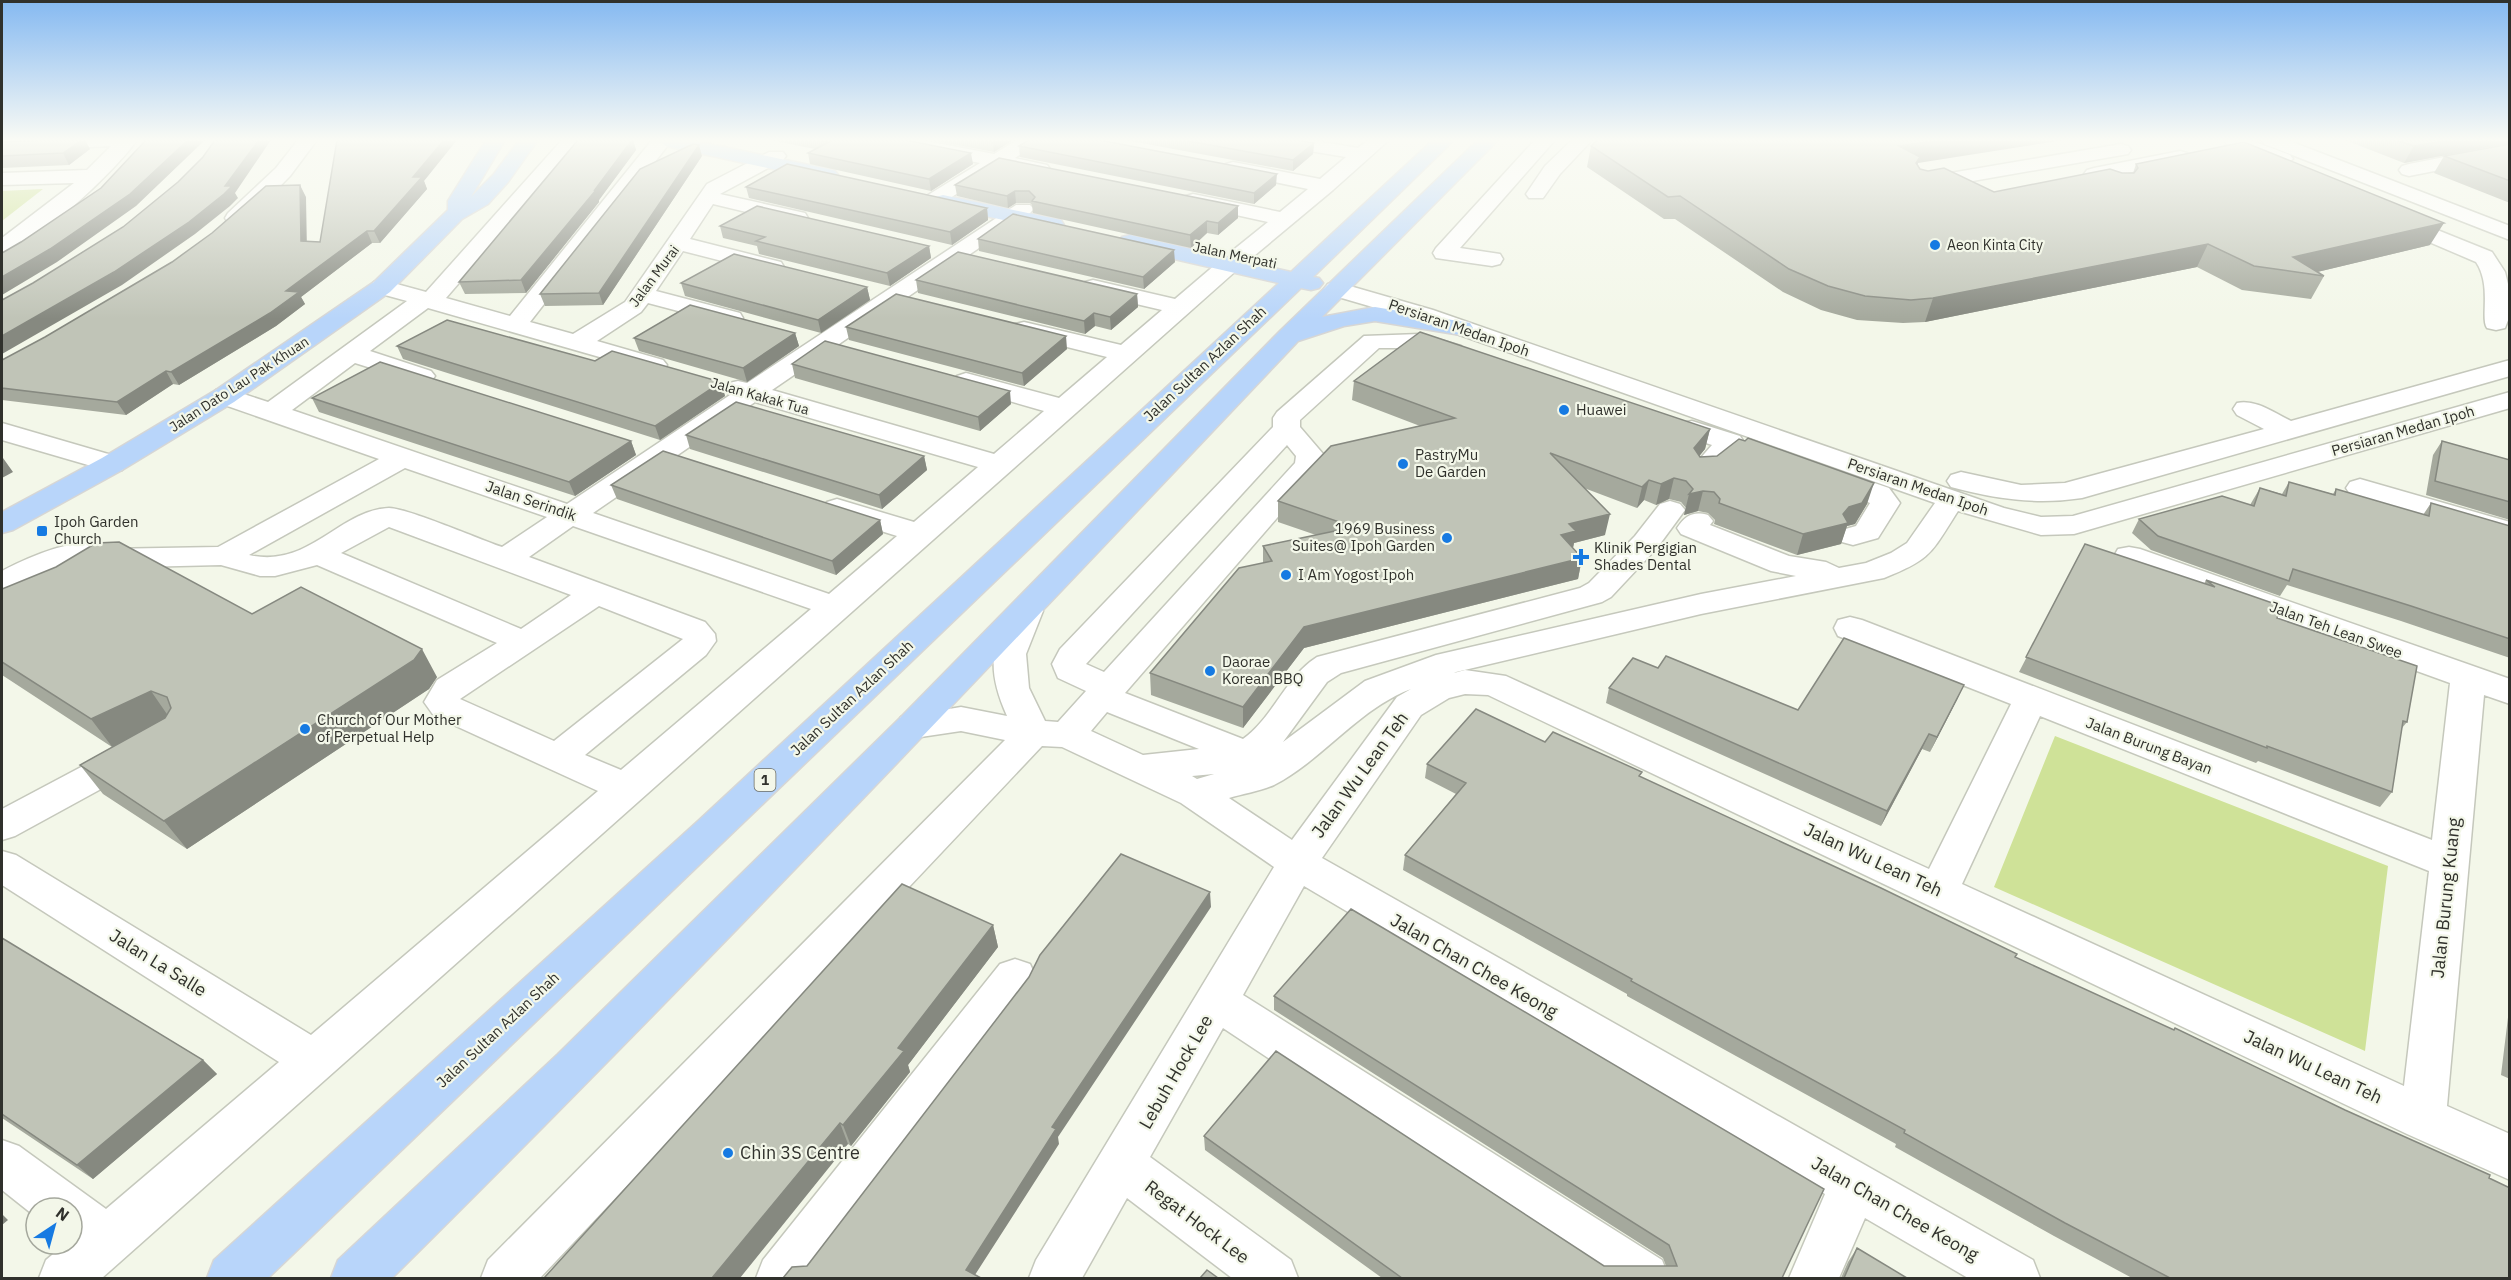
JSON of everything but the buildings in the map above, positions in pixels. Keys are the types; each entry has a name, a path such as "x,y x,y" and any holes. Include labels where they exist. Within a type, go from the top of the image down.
{"main road":[{"name":"Jalan Dato Lau Pak Khuan","path":"456,215 459,200"},
{"name":"Jalan Dato Lau Pak Khuan","path":"2,524 112,464 225,396 382,287 456,215 481,200"},
{"path":"958,200 1069,224"},
{"name":"Jalan Sultan Azlan Shah","path":"232,1278 1381,200"},
{"path":"356,1278 574,1068 914,726 1289,336 1427,200"},
{"name":"Jalan Merpati","path":"1109,233 1341,284"},
{"path":"1289,336 1340,319 1375,314 1461,328"}],"street":[{"path":"2,248 69,200"},
{"path":"218,233 253,200"},
{"path":"273,412 428,300 518,200"},
{"path":"515,325 622,200"},
{"name":"Jalan Murai","path":"576,343 629,311 679,243 706,200"},
{"path":"719,200 820,224"},
{"path":"1193,200 1285,219"},
{"path":"64,1278 90,1227 314,1060 1234,260 1309,200"},
{"path":"1492,200 1444,253 1492,259"},
{"path":"2423,200 2510,234"},
{"path":"2448,200 2510,224"},
{"path":"2378,212 2477,254 2492,267 2497,282 2500,305 2496,323"},
{"path":"505,559 825,343 905,300 966,258 1018,213"},
{"path":"679,243 792,272"},
{"path":"922,247 966,258"},
{"path":"1068,281 1180,307"},
{"name":"Persiaran Medan Ipoh","path":"1341,284 1952,499 2021,522 2058,527 2074,525 2172,499 2510,400"},
{"name":"Persiaran Medan Ipoh","path":"1341,284 1439,306 1958,480 2018,495 2044,495 2082,489 2285,429 2510,368"},
{"path":"382,287 675,371"},
{"path":"860,288 905,300"},
{"path":"642,294 756,325"},
{"path":"998,323 1126,354"},
{"path":"791,334 859,352"},
{"path":"506,1278 1050,734 1106,692 1309,465 1310,455 1287,428 1286,418 1369,344 1385,339 1425,342 1880,494 1885,507 1867,532 1853,536"},
{"path":"352,354 452,386"},
{"path":"939,374 1065,408"},
{"name":"Jalan Kakak Tua","path":"718,384 999,464"},
{"name":"Jalan Serindik","path":"225,396 836,607"},
{"path":"2172,499 2276,449 2283,440 2285,429 2246,409"},
{"path":"1244,753 1106,692 1070,670 1068,664 1072,657 1287,428"},
{"path":"2,432 112,464"},
{"path":"1705,470 1730,442"},
{"path":"628,443 695,464"},
{"path":"224,556 403,457"},
{"path":"2360,488 2510,532"},
{"path":"808,499 920,533"},
{"path":"1194,793 1259,776 1281,763 1377,689 1448,663 1701,604 1873,571 1902,560 1918,550 1952,499"},
{"path":"7,600 54,558 72,552 91,553 97,559 224,556 256,568 278,568 317,554 372,523 390,517 596,593 699,634 699,641 557,758"},
{"path":"1137,769 1197,764 1244,753 1265,741 1322,668 1591,595 1600,590 1646,542 1681,519 1798,569 1815,572 1873,571"},
{"path":"317,554 523,642"},
{"name":"Jalan Teh Lean Swee","path":"2128,556 2510,692"},
{"path":"47,593 86,574 94,567 97,559"},
{"path":"596,593 449,688 441,702 557,758 627,788"},
{"path":"1027,611 1009,654 1012,688 1050,734"},
{"name":"Jalan Burung Bayan","path":"1850,628 2449,863"},
{"name":"Jalan Burung Kuang","path":"2423,1119 2468,678"},
{"name":"Jalan Wu Lean Teh","path":"1297,863 1409,706 1437,689 1465,682 1494,684 2510,1158"},
{"path":"1939,890 2031,699"},
{"name":"Jalan Chan Chee Keong","path":"914,726 961,719 1050,734 1194,793 1297,863 2015,1278"},
{"path":"2,826 162,740"},
{"name":"Lebuh Hock Lee","path":"1054,1278 1297,863"},
{"name":"Jalan La Salle","path":"6,874 314,1060"},
{"path":"781,1278 1015,977"},
{"path":"1217,1001 1644,1278"},
{"path":"2,1162 48,1196"},
{"name":"Regat Hock Lee","path":"1122,1165 1273,1278"},
{"path":"1814,1278 1854,1185"}],"green space":[{"path":"2,200 29,200 2,221"},
{"path":"2055,736 2388,866 2365,1051 1994,887"}],"place":[{"name":"Aeon Kinta City","path":"1935,245"},
{"name":"Huawei","path":"1564,410"},
{"name":"PastryMu De Garden","path":"1403,464"},
{"name":"Ipoh Garden Church","path":"42,531"},
{"name":"1969 Business Suites@ Ipoh Garden","path":"1447,538"},
{"name":"Klinik Pergigian Shades Dental","path":"1581,557"},
{"name":"I Am Yogost Ipoh","path":"1286,575"},
{"name":"Daorae Korean BBQ","path":"1210,671"},
{"name":"Church of Our Mother of Perpetual Help","path":"305,729"},
{"name":"Chin 3S Centre","path":"728,1153"}]}
